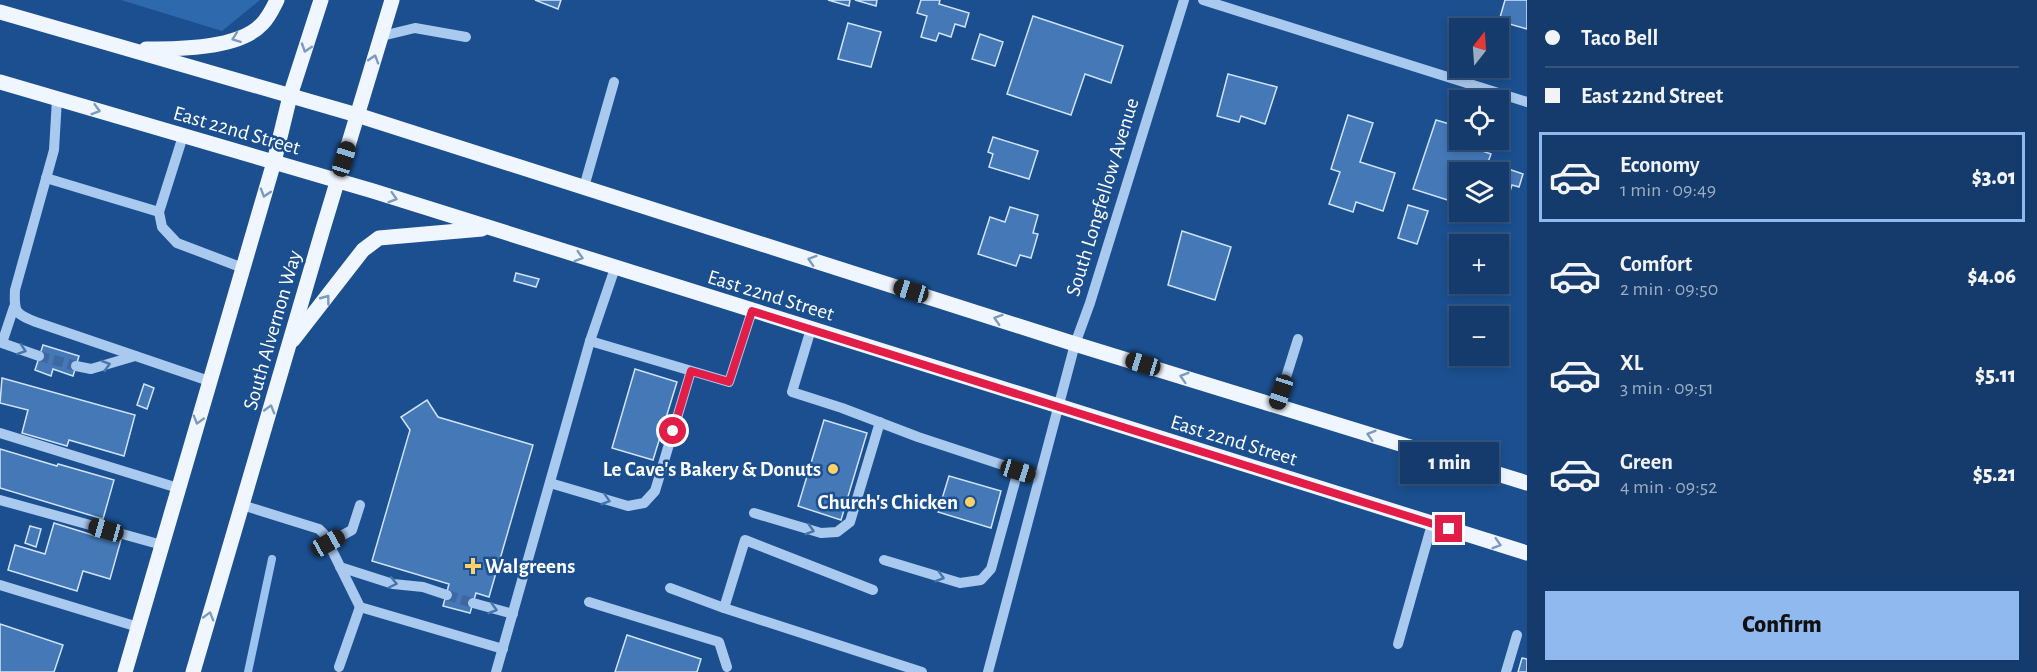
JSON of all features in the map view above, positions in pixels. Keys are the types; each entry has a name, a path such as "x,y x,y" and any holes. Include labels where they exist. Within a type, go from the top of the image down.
{"main road":[{"path":"126,48 183,49 239,39 261,26 277,0"},
{"path":"125,672 274,162 290,96 321,0"},
{"name":"South Alvernon Way","path":"193,672 337,181 393,0"},
{"path":"0,12 357,115 1075,344 1527,483"},
{"name":"East 22nd Street","path":"0,82 337,181 1527,553"},
{"path":"289,344 363,250 379,238 489,228"}],"street":[{"name":"South Longfellow Avenue","path":"988,672 1075,344 1090,303 1184,0"},
{"path":"1203,0 1527,102"},
{"path":"382,36 415,28 466,37"},
{"path":"584,187 614,82"},
{"path":"39,356 2,343 14,307 15,290 54,150 57,99"},
{"path":"183,136 159,212 162,227 177,243 243,268"},
{"path":"46,178 159,212"},
{"path":"496,672 590,341 615,268"},
{"path":"14,307 20,316 209,381"},
{"path":"590,341 729,382 752,311"},
{"path":"811,329 792,392 1039,477"},
{"path":"1277,406 1298,339"},
{"path":"76,366 91,369 135,356"},
{"path":"550,483 628,506 644,503 656,491 691,371"},
{"path":"754,513 821,533 837,532 850,522 880,422"},
{"path":"0,433 178,488"},
{"path":"884,560 960,583 981,580 991,569 1018,471"},
{"path":"0,500 162,545"},
{"path":"242,505 319,529 360,606 503,649"},
{"path":"328,543 352,530 360,505"},
{"path":"1398,644 1432,524"},
{"path":"724,608 745,540 873,590"},
{"path":"340,567 393,584 423,587 447,595"},
{"path":"0,585 138,627"},
{"path":"670,588 724,608 922,672"},
{"path":"589,602 718,642 727,667"},
{"path":"473,603 513,614"},
{"path":"339,667 360,606"},
{"path":"1506,672 1517,635"}],"shaded area":[{"path":"121,0 260,0 222,31"}],"building":[{"path":"535,0 561,0 558,9"},
{"path":"828,0 850,0 849,6"},
{"path":"855,0 877,0 876,6"},
{"path":"921,0 940,0 939,4 969,13 965,27 955,24 951,37 939,33 936,41 921,37 927,16 917,13"},
{"path":"1505,0 1527,0 1527,29 1509,24 1509,18 1500,18"},
{"path":"1033,16 1123,46 1111,83 1085,74 1071,115 1007,94"},
{"path":"848,23 881,32 871,67 838,59"},
{"path":"980,34 1003,42 995,66 972,59"},
{"path":"1228,74 1277,87 1265,124 1241,116 1239,122 1217,116"},
{"path":"1348,115 1373,123 1360,162 1395,173 1383,211 1356,202 1353,212 1329,204 1340,172 1331,169"},
{"path":"1436,120 1449,124 1449,150 1479,150 1491,154 1488,162 1449,162 1449,200 1413,189"},
{"path":"993,137 1038,151 1029,179 989,167 993,154 988,152"},
{"path":"1509,169 1523,174 1519,187 1512,185 1509,194"},
{"path":"1408,205 1428,211 1417,244 1398,238"},
{"path":"1010,207 1038,215 1033,233 1038,234 1031,258 1020,255 1016,266 978,254 990,217 1005,222"},
{"path":"1182,231 1231,247 1215,300 1168,285"},
{"path":"516,273 539,279 536,287 514,281"},
{"path":"43,345 79,356 73,376 53,369 51,376 35,370"},
{"path":"635,369 677,382 653,460 612,448"},
{"path":"2,378 135,415 124,456 69,440 67,446 22,433 28,410 0,403"},
{"path":"144,384 154,388 147,409 137,405"},
{"name":"Walgreens","path":"427,400 438,417 533,445 489,597 476,593 470,613 443,606 449,584 372,561 410,430 401,417"},
{"name":"Le Cave's Bakery & Donuts","path":"824,420 867,433 841,520 798,506"},
{"path":"0,449 114,480 103,519 0,488"},
{"name":"Church's Chicken","path":"949,476 1001,491 991,528 938,512"},
{"path":"54,523 99,537 100,533 121,540 110,579 83,571 77,591 8,570 15,545 45,554"},
{"path":"30,526 41,529 36,547 25,543"},
{"path":"0,624 63,645 54,672 0,672"},
{"path":"627,635 701,659 697,672 615,672"},
{"path":"1522,658 1527,659 1527,672 1518,672"}],"waterway":[{"path":"248,672 272,559"}],"tunnel":[{"path":"39,356 76,366"},
{"path":"447,595 473,603"}],"place":[{"name":"Le Cave's Bakery & Donuts","path":"833,469"},
{"name":"Church's Chicken","path":"970,502"},
{"name":"Walgreens","path":"473,566"}],"route":[{"path":"673,431 691,371 729,382 752,311 1449,529"}]}
